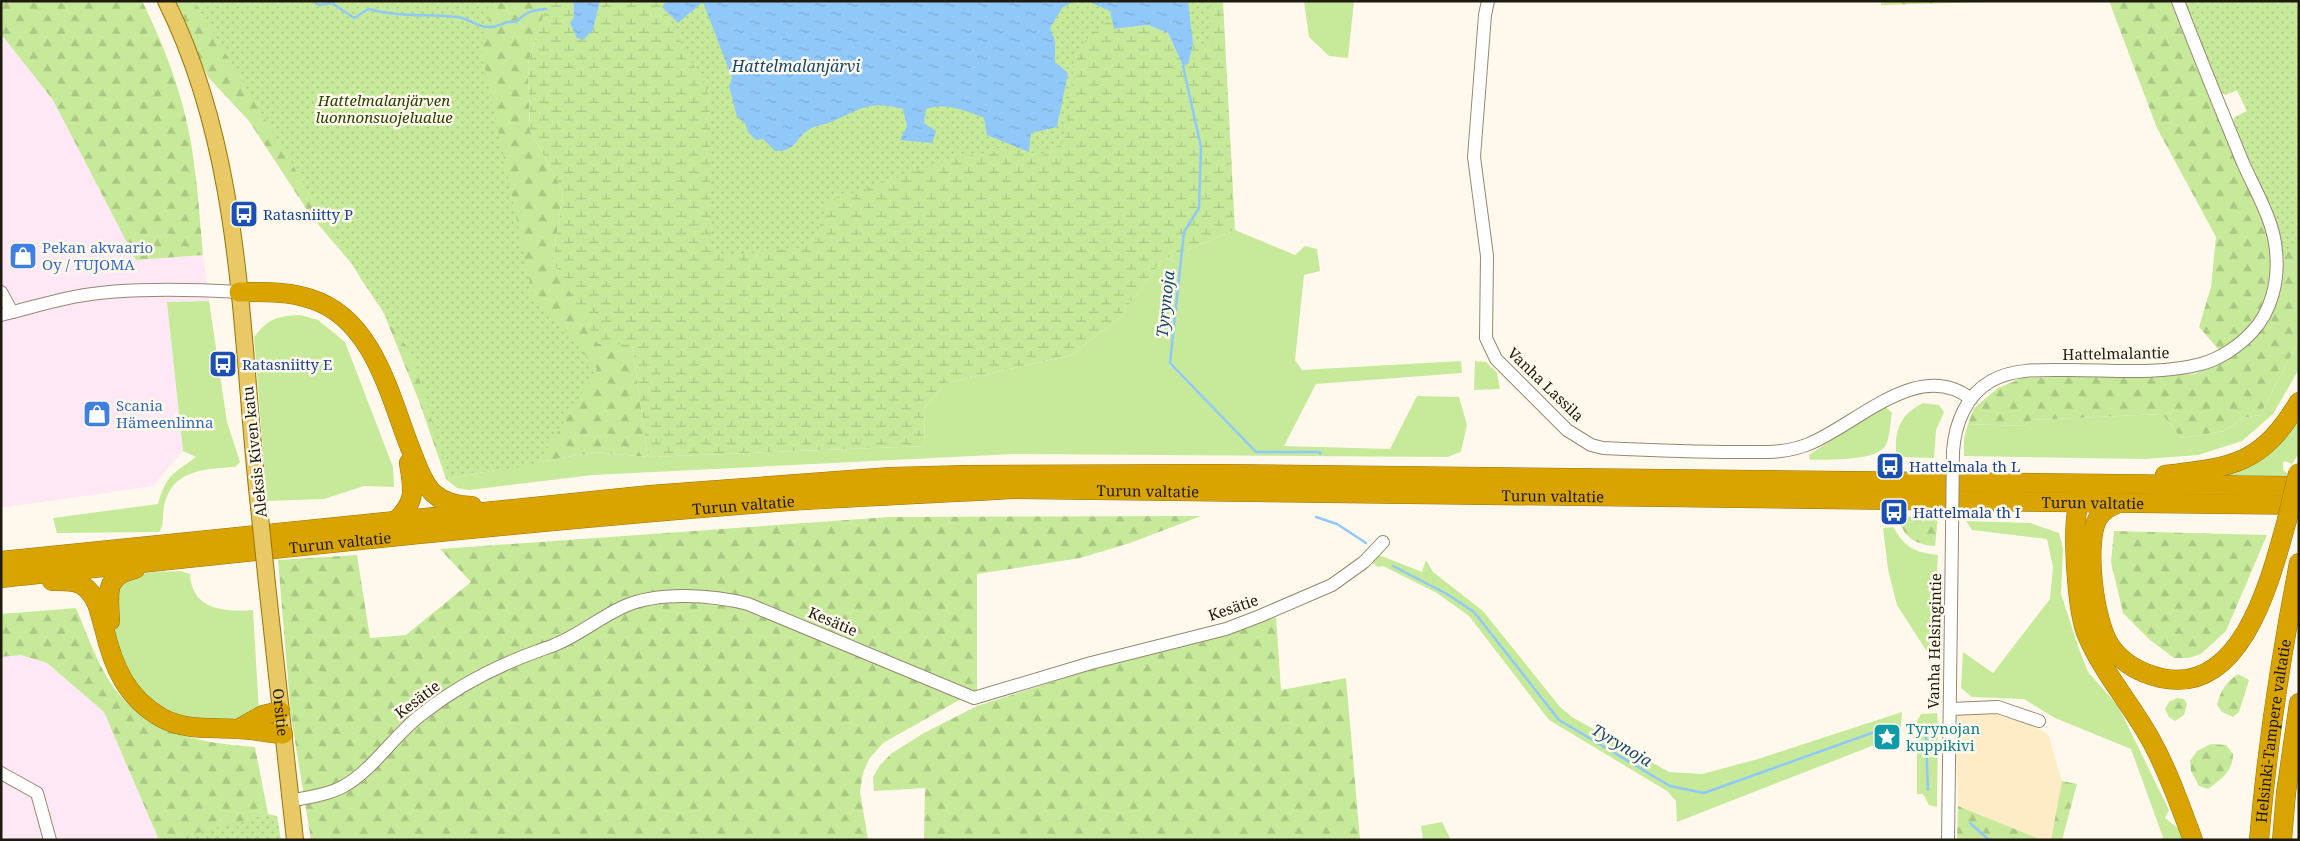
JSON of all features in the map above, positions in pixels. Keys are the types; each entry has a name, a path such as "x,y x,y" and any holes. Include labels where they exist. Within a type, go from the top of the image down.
{"highway":[{"path":"238,292 273,293 312,299 346,320 363,340 389,389 403,430 427,485 442,500 459,506 515,508"},
{"path":"2299,402 2277,436 2247,458 2225,466 2159,476 2121,494 2095,523 2092,580 2102,630 2109,645 2122,660 2136,669 2169,680 2185,679 2201,674 2229,655 2242,640 2253,619 2272,572 2299,472"},
{"path":"396,521 410,505 414,490 403,430"},
{"name":"Turun valtatie","path":"1,561 515,508 814,481 966,474 1216,474 2101,484 2121,494 2299,505"},
{"path":"2101,484 2088,490 2079,503 2076,524 2078,582 2081,613 2086,634 2113,681 2152,741 2167,770 2193,840"},
{"name":"Turun valtatie","path":"1,578 687,509 893,494 1014,489 2079,503 2121,494 2299,486"},
{"path":"2029,503 2054,511 2076,524"},
{"path":"110,655 110,588 115,576 120,572 141,567 225,554"},
{"name":"Helsinki-Tampere valtatie","path":"2259,840 2263,791 2286,632 2299,563"},
{"path":"1,586 51,580 72,581 87,588 98,603 110,655 116,669 131,692 161,718 178,724 205,729 238,729 283,734"},
{"name":"Helsinki-Tampere valtatie","path":"2282,840 2286,794 2299,703"},
{"path":"238,729 263,715 280,711"}],"main road":[{"name":"Aleksis Kiven katu","path":"166,1 190,57 205,99 229,212 267,584"},
{"name":"Orsitie","path":"267,584 295,840"}],"street":[{"name":"Vanha Lassila","path":"1488,1 1485,15 1474,158 1487,256 1486,338 1496,360 1566,430 1602,448 1702,452 1776,452 1812,443 1898,395 1918,387 1944,385 1965,394 1971,399"},
{"name":"Hattelmalantie","path":"1952,533 1953,451 1957,425 1971,399 1992,380 2009,374 2036,370 2167,370 2202,364 2218,358 2246,338 2266,314 2275,282 2276,250 2273,236 2178,1"},
{"path":"1,292 7,313 74,297 100,293 174,289 238,292"},
{"name":"Vanha Helsingintie","path":"1948,840 1952,533"},
{"name":"Kesätie","path":"290,801 326,793 344,786 358,775 403,730 453,692 493,670 564,641 626,606 646,600 701,597 725,598 748,604 974,698 1091,663 1226,629 1332,585 1364,562 1382,542"},
{"path":"1950,708 1998,707 2039,720"},
{"path":"1,773 37,793 50,840"}],"shaded area":[{"path":"1,34 53,100 136,260 203,255 209,301 168,302 183,451 153,486 1,508"},
{"path":"21,655 47,663 104,712 159,840 1,840 1,657"},
{"path":"1992,713 2034,726 2048,734 2062,781 2051,840 2042,840 1958,806 1955,718 1958,715"}],"green space":[{"path":"1,1 142,1 167,57 180,96 190,136 198,193 203,255 136,260 53,100 1,34"},
{"name":"Hattelmalanjärven luonnonsuojelualue","path":"173,1 548,1 528,63 530,131 563,191 553,261 632,345 648,457 595,452 446,479 419,401 375,291 311,216 249,121 208,77"},
{"name":"Hattelmalanjärven luonnonsuojelualue","path":"194,1 494,1 481,48 532,293 597,369 537,465 448,476 412,355 361,279"},
{"path":"548,1 573,1 574,17 593,29 600,1 666,1 1055,62 1111,11 1115,29 1148,25 1168,33 1183,66 1188,1 1223,1 1235,230 1161,261 1120,317 1072,355 946,383 924,408 925,446 648,457 632,345 598,344 553,261 563,191 530,131 528,63"},
{"path":"663,1 1209,1 1212,45 1202,45 1165,4 1127,7 1091,34 1075,53 1065,140 1052,151 1041,156 1017,148 958,157 829,201 818,229 804,247 726,256 711,251 710,96 672,25"},
{"path":"1304,1 1354,1 1348,58 1329,56 1309,37"},
{"path":"1881,1 2026,1 1881,5"},
{"path":"2109,1 2173,1 2262,217 2272,247 2271,281 2264,306 2250,328 2220,351 2199,327 2211,287 2216,237 2157,128"},
{"path":"2183,1 2299,1 2299,239 2289,252 2280,251 2232,125 2235,117 2247,111 2237,90 2225,95 2217,89"},
{"path":"2299,1 2299,337 2260,415 2242,418 2225,431 2181,438 2162,414 2032,420 2023,426 1968,424 1974,408 1998,388 2022,378 2194,374 2214,366 2258,332 2284,258 2235,117 2247,111 2237,90 2225,95"},
{"path":"1235,230 1295,255 1305,246 1317,249 1320,271 1304,275 1295,360 1302,370 1461,361 1462,373 1316,384 1284,446 1390,449 1417,396 1459,397 1467,425 1461,452 1447,457 1013,454 593,475 469,490 457,488 446,479 595,452 648,457 925,446 924,408 946,383 1072,355 1120,317 1161,261"},
{"path":"209,301 227,422 240,462 235,467 201,470 182,478 168,494 164,506 163,523 159,532 57,533 53,518 158,504 164,487 171,476 196,457 183,451 167,302"},
{"path":"300,315 318,320 345,342 393,467 394,487 364,486 324,499 267,501 254,337 274,319"},
{"path":"2299,337 2299,369 2273,414 2242,441 2198,455 2145,459 1964,456 1964,438 1968,424 2023,426 2032,420 2162,414 2181,438 2225,431 2242,418 2260,415"},
{"path":"1475,361 1486,362 1497,373 1500,389 1474,390"},
{"path":"1923,403 1939,405 1944,412 1936,430 1934,458 1897,457 1896,440 1900,425 1915,407"},
{"path":"1886,407 1892,413 1886,445 1881,450 1862,457 1810,460 1809,455"},
{"path":"2299,412 2299,453 2292,464 2285,461 2283,463 2283,470 2287,473 2286,478 2206,475"},
{"path":"1201,516 1130,543 1080,558 977,574 977,690 883,743 869,759 863,773 860,791 868,840 311,840 291,716 278,560 357,555 370,638 406,635 471,582 440,549 889,517"},
{"path":"1938,516 1935,546 1922,544 1911,539 1903,530 1899,517"},
{"path":"1966,521 2030,523 2059,533 2063,548 2061,594 2088,672 2118,706 2169,810 2165,818 2179,829 2182,840 2164,840 2131,749 2055,718 2024,699 1972,697 1961,688 1963,652 1993,673 2050,599 2053,567 2047,539 1972,530"},
{"path":"1893,527 1902,540 1911,548 1938,555 1931,658 1897,605 1888,569 1883,528"},
{"path":"2114,531 2267,535 2226,631 2201,654 2189,658 2174,658 2150,640 2123,613 2111,562"},
{"path":"1379,555 1422,572 1426,560 1433,572 1483,611 1560,707 1572,717 1669,772 1702,774 1758,759 1902,712 1900,735 1677,822 1676,801 1667,791 1549,720 1469,616 1437,593 1383,566 1378,567 1371,562"},
{"path":"180,571 190,574 192,586 203,602 221,609 253,610 259,712 253,716 203,721 175,713 150,698 131,676 123,663 115,637 114,592 120,585 135,576 153,572"},
{"path":"76,608 104,672 117,692 132,708 168,730 189,737 210,742 255,747 268,814 200,834 159,840 104,712 47,663 21,655 1,657 1,614"},
{"path":"1276,617 1281,690 1346,678 1360,840 924,840 925,788 874,791 873,777 880,765 892,753 924,733 977,706 1109,664"},
{"path":"2238,674 2249,680 2239,712 2233,717 2222,712 2217,705 2224,687"},
{"path":"2177,698 2184,699 2187,704 2184,715 2175,721 2169,717 2165,709 2169,702"},
{"path":"1937,713 1937,807 1929,805 1923,794 1917,794 1917,721 1921,714"},
{"path":"2211,744 2226,745 2233,754 2229,770 2208,789 2199,786 2191,771 2190,761 2197,751"},
{"path":"2062,781 2077,784 2062,840 2051,840"},
{"path":"1958,806 2042,840 1957,840"},
{"path":"268,814 277,816 281,840 170,840"},
{"path":"1442,822 1451,840 1423,840 1421,826"}],"water":[{"path":"573,1 600,1 593,30 583,40 577,38 570,23 574,17"},
{"name":"Hattelmalanjärvi","path":"666,1 1074,1 1062,8 1050,28 1055,41 1055,62 1068,73 1057,127 1031,133 1029,152 987,135 984,118 956,108 941,106 926,109 924,123 936,131 932,143 900,140 907,126 903,109 890,106 871,106 812,128 805,132 792,147 782,151 775,151 763,139 756,140 748,132 745,123 737,117 729,86 732,78 703,2 678,23 662,7"},
{"path":"1087,1 1188,1 1193,44 1188,64 1183,66 1168,33 1148,25 1114,29 1110,11"}],"waterway":[{"path":"313,1 319,5 332,3 354,18 368,9 401,14 457,17 486,27 516,22 530,12 546,9"},
{"name":"Tyrynoja","path":"1183,66 1201,147 1199,208 1184,232 1170,363 1256,452 1320,452 1320,454"},
{"path":"1316,517 1337,524 1366,543"},
{"name":"Tyrynoja","path":"1393,566 1447,594 1474,612 1559,720 1670,786 1704,793 1894,725"},
{"path":"1926,736 1928,790"},
{"name":"Tyrynoja","path":"1970,823 1989,840"}],"place":[{"name":"Ratasniitty P","path":"244,214"},
{"name":"Pekan akvaario Oy / TUJOMA","path":"23,256"},
{"name":"Ratasniitty E","path":"223,364"},
{"name":"Scania Hämeenlinna","path":"97,414"},
{"name":"Hattelmala th L","path":"1890,466"},
{"name":"Hattelmala th I","path":"1894,512"},
{"name":"Tyrynojan kuppikivi","path":"1887,737"}]}
